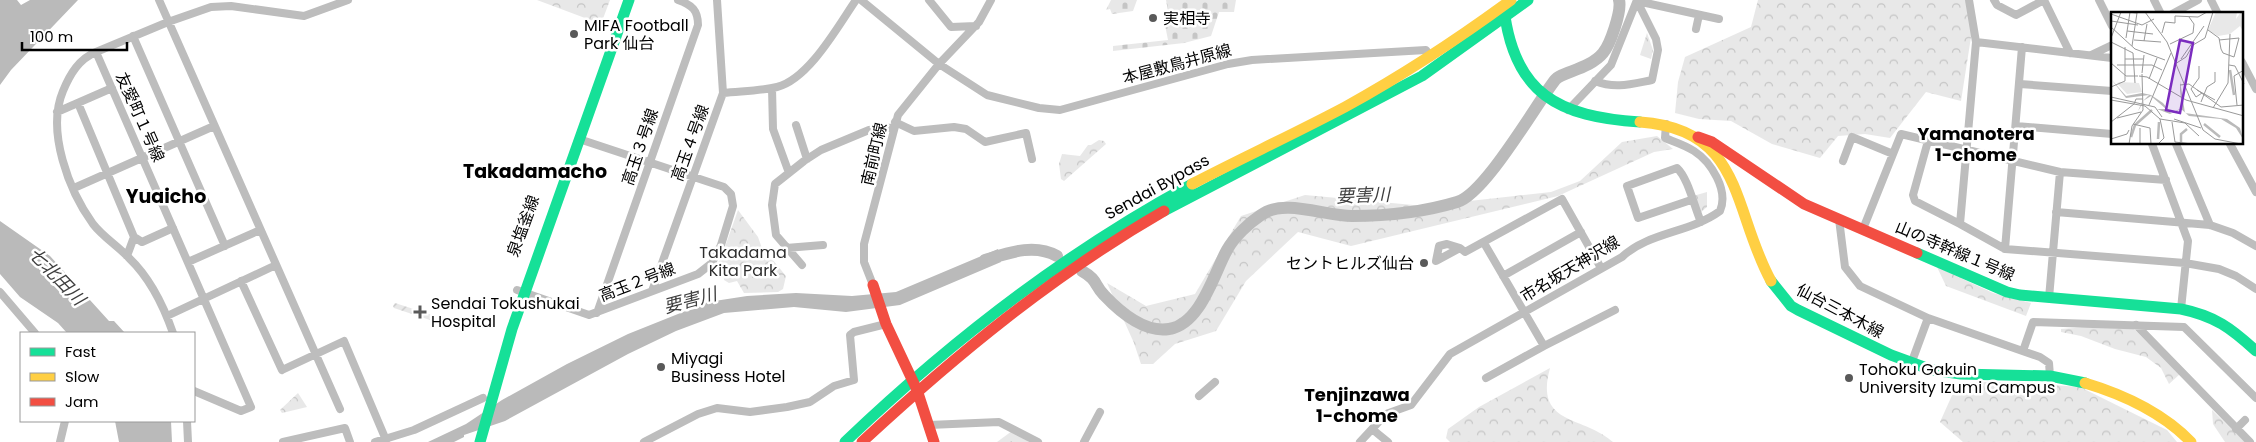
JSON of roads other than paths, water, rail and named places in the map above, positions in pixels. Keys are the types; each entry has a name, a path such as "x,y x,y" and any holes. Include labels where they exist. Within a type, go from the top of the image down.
{"main road":[{"name":"泉塩釜線","path":"484,402 619,0"},
{"path":"521,291 629,0"},
{"name":"Sendai Bypass","path":"845,442 1010,312 1138,226 1422,76 1528,0"},
{"name":"Sendai Bypass","path":"862,442 915,385 1000,307 1082,250 1149,208 1372,92 1431,56 1506,2"},
{"name":"仙台三本木線","path":"1506,2 1504,18 1518,63 1537,92 1568,110 1602,119 1666,124 1680,128 1696,137 1723,162 1738,194 1770,282 1782,298 1800,312 1911,364 1955,373 2050,376 2082,382 2134,402 2169,421 2191,442"},
{"name":"山の寺幹線１号線","path":"1696,137 1712,142 1736,160 1804,204 2007,292 2049,298 2181,309 2202,313 2221,320 2256,351"},
{"path":"1723,162 1736,160"},
{"path":"873,285 885,321 915,385 934,442"},
{"path":"471,442 484,402"},
{"path":"480,442 484,402"}],"street":[{"path":"159,0 340,409"},
{"name":"高玉３号線","path":"597,313 698,25 696,12 692,6 678,0"},
{"name":"高玉４号線","path":"652,291 723,93 717,0"},
{"path":"723,93 778,87 793,78 815,60 856,0"},
{"path":"861,0 939,64"},
{"path":"929,0 951,27 976,26"},
{"name":"南前町線","path":"873,285 864,262 864,244 894,125 910,98 939,64 976,26 991,0"},
{"path":"1960,224 1976,42 1969,0"},
{"path":"1994,0 1997,5 2016,15 2044,0 2070,53"},
{"path":"2099,0 2111,24"},
{"path":"2154,0 2160,12"},
{"path":"2176,12 2198,0"},
{"path":"2211,0 2217,12"},
{"path":"173,332 167,316 148,282 127,256 94,225 74,188 64,164 59,137 59,100 66,84 84,58 133,36 211,7 231,6 304,16 345,1"},
{"path":"1637,1 1719,19"},
{"path":"1568,110 1611,65 1637,1"},
{"path":"1595,81 1619,87 1652,80 1658,50 1656,39 1637,1"},
{"path":"1696,29 1699,15"},
{"path":"133,36 226,246"},
{"path":"1976,42 2111,58"},
{"path":"2091,55 2111,45"},
{"path":"2005,249 2022,47"},
{"name":"本屋敷鳥井原線","path":"939,64 987,95 1039,108 1060,110 1228,64 1252,60 1426,50 1431,56"},
{"name":"友愛町１号線","path":"96,52 251,407 241,412 195,390"},
{"path":"2244,66 2256,89"},
{"path":"2020,84 2111,91"},
{"path":"58,112 112,88"},
{"path":"772,88 773,129 789,173"},
{"path":"78,103 134,237 142,242 173,228"},
{"name":"市名坂天神沢線","path":"1360,442 1386,414 1411,405 1450,354 1622,257 1633,246 1701,222 1720,211 1723,197 1720,185 1713,171 1696,152 1665,138 1666,124"},
{"path":"796,125 807,159"},
{"path":"802,265 776,235 772,205 776,184 821,150 862,133 894,125 914,130 954,127 966,129 985,142 1026,133 1032,159"},
{"path":"74,188 214,126"},
{"path":"2016,126 2111,134"},
{"path":"1863,229 1902,134 2060,172 2166,180"},
{"path":"1843,161 1852,138 1893,154"},
{"name":"高玉２号線","path":"521,291 589,315 698,274 712,263 722,245 733,206 731,194 724,187 579,139"},
{"path":"1928,141 1913,196 1914,201 2005,249 2185,262 2219,269 2236,276 2256,290"},
{"path":"2152,145 2188,240 2181,309"},
{"path":"2179,145 2210,225"},
{"path":"2231,145 2255,190"},
{"path":"1692,200 1638,218 1627,186 1677,168 1684,175 1701,222"},
{"path":"2049,298 2060,172"},
{"path":"1460,248 1465,252 1484,243 1562,199 1601,268"},
{"path":"2056,212 2210,225 2233,233 2256,246"},
{"path":"1839,219 1845,267 1860,286 1928,318 2047,361 2050,376"},
{"path":"188,262 260,230"},
{"path":"1503,276 1581,232"},
{"path":"127,256 134,237"},
{"path":"1484,243 1544,346"},
{"path":"786,248 823,245"},
{"path":"167,316 276,266"},
{"path":"242,282 282,370 344,341 386,440"},
{"path":"1,295 34,332"},
{"path":"1486,378 1615,310"},
{"path":"1911,364 1928,318"},
{"path":"644,442 698,414 717,408 750,412 810,402 834,386 854,380 850,335 885,321"},
{"path":"2023,351 2033,322 2184,327 2256,398"},
{"path":"2136,325 2250,442"},
{"path":"1199,396 1215,382"},
{"path":"374,442 386,440 414,430 484,402"},
{"path":"1084,442 1100,412"},
{"path":"2236,429 2245,420"},
{"path":"60,442 65,422"},
{"path":"188,422 188,442"},
{"path":"929,426 999,422 1038,442"},
{"path":"283,442 345,428 350,442"},
{"path":"1372,429 1388,442"}],"water":[{"path":"0,0 17,0 21,5 30,0 78,0 11,70 0,85"},
{"name":"七北田川","path":"0,221 50,256 109,321 114,321 124,332 66,332 58,323 20,297 0,274"},
{"path":"998,249 1001,262 900,305 846,312 794,307 724,313 676,331 628,354 505,421 464,435 464,437 454,442 428,442 466,424 502,400 567,364 628,334 708,302 747,296 796,293 852,296 896,292"},
{"path":"115,422 171,422 172,442 119,442"}],"waterway":[{"name":"要害川","path":"1082,271 1091,277 1110,302 1133,320 1151,328 1169,329 1180,325 1190,318 1205,296 1227,250 1234,240 1252,222 1270,210 1292,208 1341,215 1365,216 1418,211 1457,202 1468,196 1495,167 1555,80 1591,63 1603,53 1615,28 1619,12 1619,0"},
{"name":"要害川","path":"985,260 1021,250 1039,250 1057,256"}],"place":[{"name":"実相寺","path":"1153,18"},
{"name":"MIFA Football Park 仙台","path":"574,34"},
{"name":"セントヒルズ仙台","path":"1424,263"},
{"name":"Sendai Tokushukai Hospital","path":"420,312"},
{"name":"Miyagi Business Hotel","path":"661,367"},
{"name":"Tohoku Gakuin University Izumi Campus","path":"1849,378"}],"district":[{"name":"Yamanotera 1-chome","path":"1976,143"},
{"name":"Takadamacho","path":"535,171"},
{"name":"Yuaicho","path":"166,196"},
{"name":"Tenjinzawa 1-chome","path":"1357,404"}],"park label":[{"name":"Takadama Kita Park","path":"743,261"}]}
